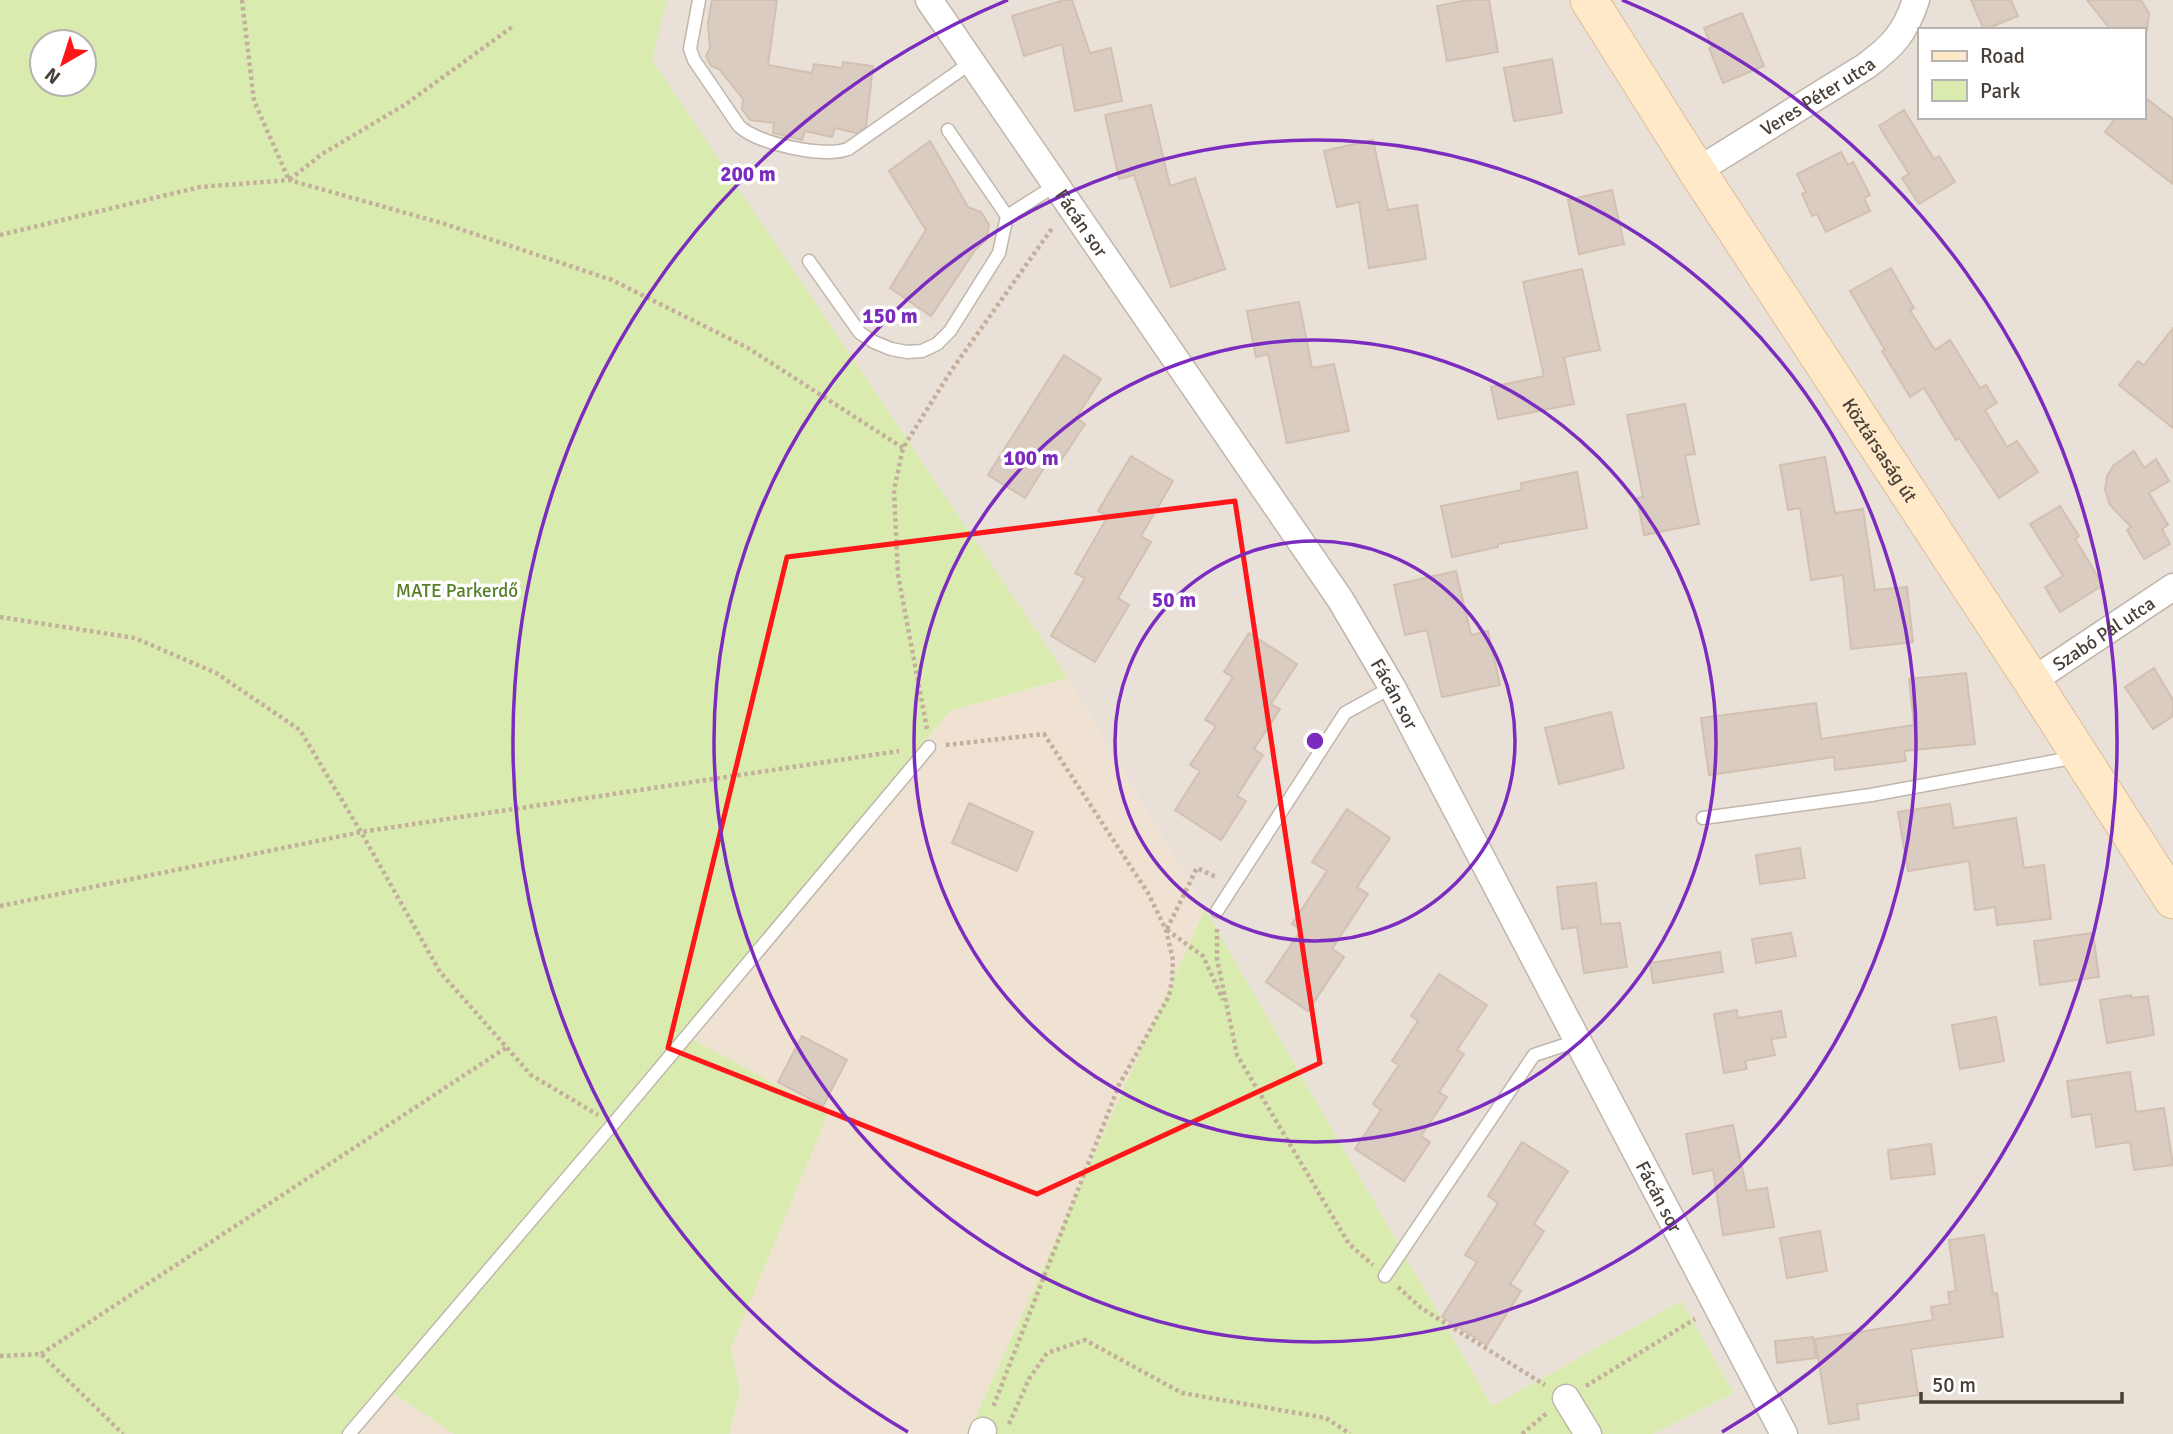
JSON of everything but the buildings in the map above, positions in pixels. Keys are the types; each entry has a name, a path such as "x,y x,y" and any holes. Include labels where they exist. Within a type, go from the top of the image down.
{"main road":[{"name":"Köztársaság út","path":"1589,0 1697,171 2173,900"}],"street":[{"name":"Fácán sor","path":"929,0 1340,599 1392,687 1784,1434"},
{"name":"Veres Péter utca","path":"1697,171 1866,66 1887,50 1900,36 1916,0"},
{"name":"Szabó Pál utca","path":"2032,681 2173,587"},
{"path":"1566,1398 1588,1434"}],"lane":[{"path":"699,0 690,49 694,60 739,126 762,141 826,152 848,149 972,62"},
{"path":"809,261 860,332 874,342 907,352 922,351 937,344 950,331 999,253 1007,216 948,130"},
{"path":"1007,216 1062,195"},
{"path":"1217,911 1345,713 1392,687"},
{"path":"349,1434 614,1124 929,747"},
{"path":"1703,818 1883,793 2081,756"},
{"path":"1385,1276 1534,1055 1577,1041"}],"path":[{"path":"242,0 254,101 289,180"},
{"path":"289,180 322,154 406,104 512,27"},
{"path":"0,235 200,187 289,180 445,224 612,280 748,348 903,448"},
{"path":"929,747 898,575 894,491 903,448 1062,195"},
{"path":"0,617 135,638 216,673 300,730 440,972 531,1074 614,1124"},
{"path":"0,906 361,832 929,747 1044,734 1148,893 1166,930 1173,960 1169,996 1119,1085 982,1432 1004,1434 1029,1379 1047,1353 1085,1340 1182,1393 1326,1418 1350,1434"},
{"path":"1166,930 1197,868"},
{"path":"1217,911 1217,959 1237,1055 1349,1244 1421,1308 1566,1398"},
{"path":"1166,930 1203,956 1228,1010"},
{"path":"0,1356 41,1354 507,1047"},
{"path":"1522,1434 1566,1398 1716,1306"},
{"path":"41,1354 123,1434"}],"highlighted area":[{"path":"1235,501 1320,1063 1037,1194 668,1048 787,557"}],"shaded area":[{"path":"611,0 2173,0 2173,1434 1653,1434 1734,1393 1681,1301 1492,1406 1205,909 1068,678"},
{"path":"1068,678 1205,909 968,1434 729,1434 740,1391 731,1348 827,1113 683,1034 950,711"},
{"path":"384,1387 454,1434 342,1434"}],"green space":[{"name":"MATE Parkerdő","path":"0,0 667,0 652,60 1068,678 950,711 683,1034 828,1113 731,1348 740,1391 729,1434 454,1434 384,1387 342,1434 0,1434"},
{"path":"1205,909 1492,1406 1681,1301 1734,1393 1653,1434 968,1434"}]}
